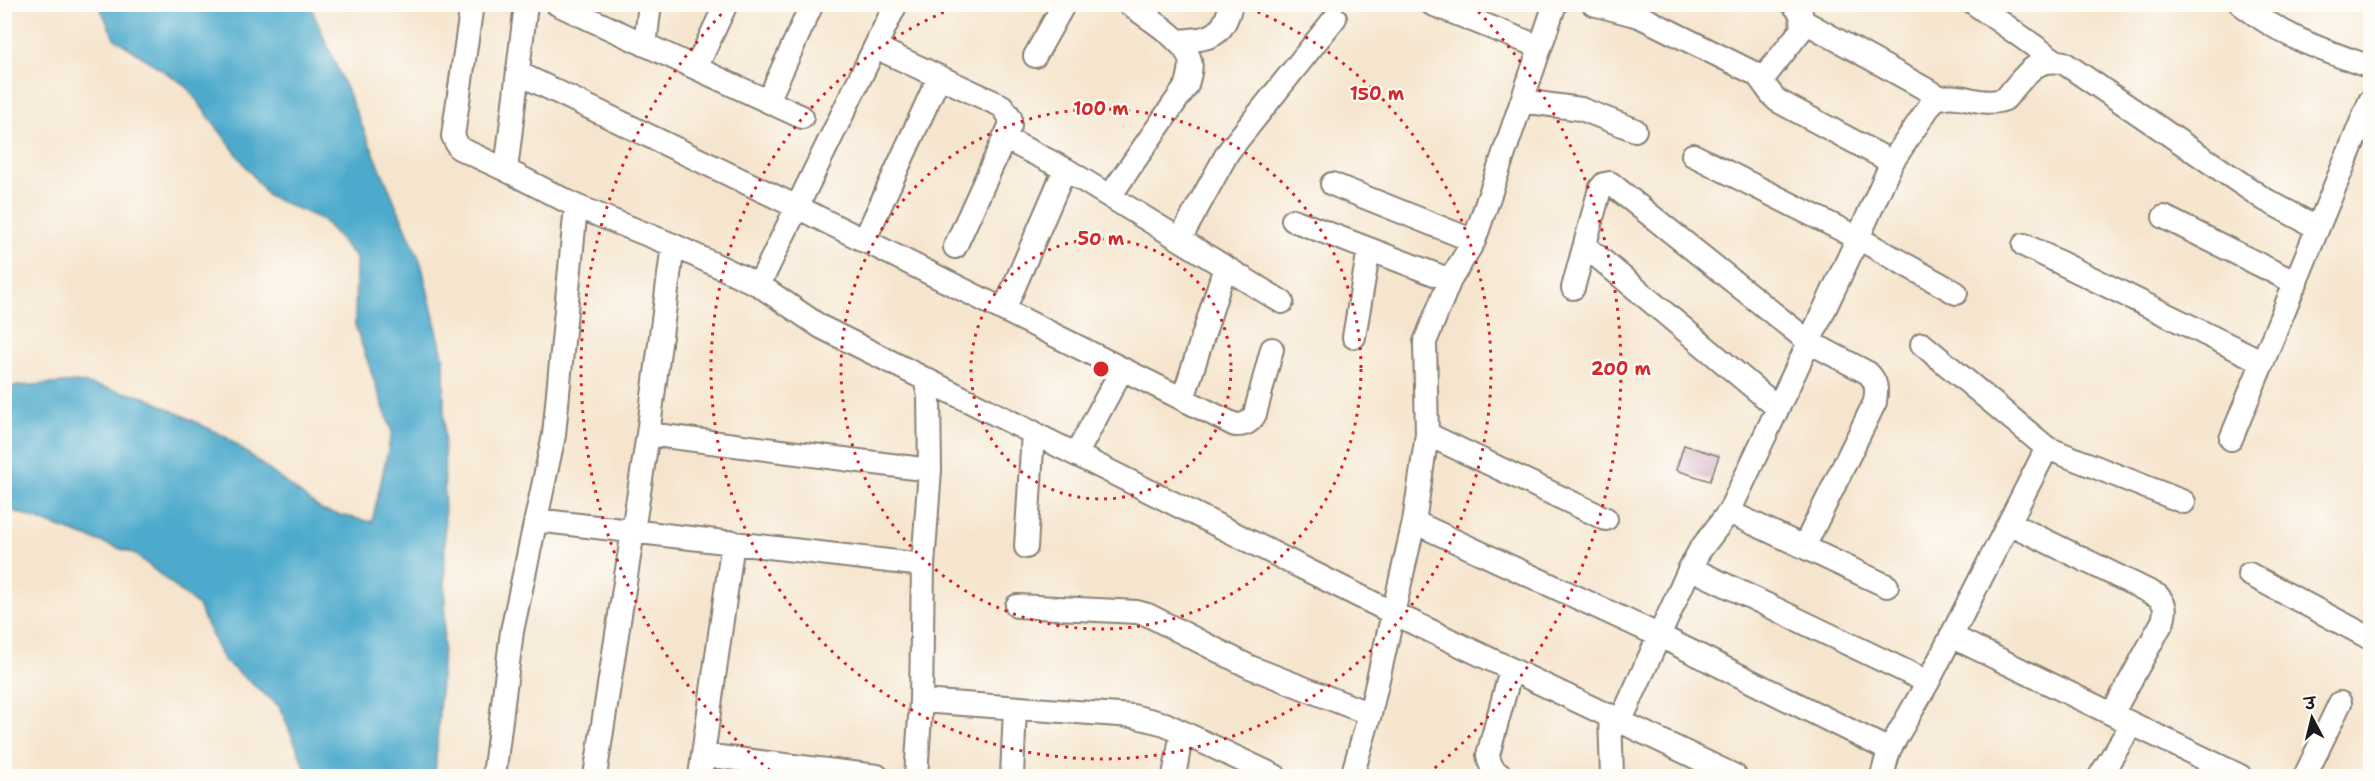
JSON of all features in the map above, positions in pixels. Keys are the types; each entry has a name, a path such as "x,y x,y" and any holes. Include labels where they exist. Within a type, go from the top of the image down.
{"street":[{"path":"472,4 453,136 459,148 576,206 586,208 673,245 759,285 821,327 928,392 1033,432 1393,613 1735,777"},
{"path":"506,170 526,4"},
{"path":"645,45 650,4"},
{"path":"696,68 726,4"},
{"path":"768,101 812,4"},
{"path":"759,285 896,4"},
{"path":"1035,56 1064,4"},
{"path":"1110,196 1187,85 1191,68 1190,59 1177,41 1129,4"},
{"path":"1177,41 1206,39 1218,33 1228,17 1231,4"},
{"path":"1432,4 1540,47"},
{"path":"1352,777 1370,714 1414,522 1427,434 1425,342 1450,280 1474,241 1555,4"},
{"path":"1593,4 1642,10 1756,74 1771,96 1778,101 1892,162"},
{"path":"1975,4 2054,60 2064,63 2264,199 2318,228"},
{"path":"2241,4 2289,37 2370,67"},
{"path":"563,6 802,117"},
{"path":"1762,80 1802,30 1798,13"},
{"path":"1798,13 1941,97"},
{"path":"1180,239 1228,152 1335,18"},
{"path":"875,47 1002,106 1011,117 1010,126 955,247"},
{"path":"1612,777 1616,718 1690,568 1700,550 1729,512 1892,162 1933,101 1949,96 1986,103 1998,102 2005,99 2036,65 2054,60"},
{"path":"518,73 797,207 1235,425 1251,422 1272,349"},
{"path":"864,241 939,77"},
{"path":"1522,101 1581,109 1635,130"},
{"path":"2231,439 2370,101"},
{"path":"1004,138 1065,169 1282,302"},
{"path":"1693,155 1858,238 1956,293"},
{"path":"1004,310 1065,169"},
{"path":"1573,288 1600,189 1604,184 1610,183 1809,342 1868,373 1875,380 1877,389 1875,402 1804,547"},
{"path":"1332,184 1474,241"},
{"path":"494,777 512,631 554,435 576,206"},
{"path":"2164,217 2296,283"},
{"path":"1293,220 1450,280"},
{"path":"595,777 648,434 673,245"},
{"path":"2024,245 2263,362"},
{"path":"1585,246 1778,408"},
{"path":"1354,337 1369,249"},
{"path":"1183,399 1225,267"},
{"path":"1922,344 2047,448 2184,502"},
{"path":"1077,453 1122,369"},
{"path":"916,777 921,701 923,565 930,470 928,392"},
{"path":"1026,547 1033,432"},
{"path":"648,434 930,470"},
{"path":"1427,434 1606,519"},
{"path":"1882,777 1889,750 1928,682 2047,448"},
{"path":"1729,512 1887,586"},
{"path":"536,520 923,565"},
{"path":"1414,522 1658,635 1889,750"},
{"path":"2009,522 2158,596 2164,602 2166,611 2163,621 2112,714"},
{"path":"733,542 702,766 877,777"},
{"path":"1690,568 1928,682"},
{"path":"2249,574 2370,638"},
{"path":"1017,606 1127,611 1148,615 1250,667 1370,714"},
{"path":"1951,636 2240,777"},
{"path":"1502,777 1490,764 1488,755 1511,670"},
{"path":"921,701 1133,716 1165,724 1275,777"},
{"path":"2305,777 2340,703"},
{"path":"1012,777 1015,708"},
{"path":"2100,777 2132,724"},
{"path":"1174,777 1182,732"}],"water":[{"path":"99,5 310,5 421,263 444,360 445,615 435,776 309,776 279,706 223,660 198,606 135,554 5,508 5,387 78,382 145,397 226,437 323,511 372,522 392,432 355,325 356,258 323,220 268,196 186,86 114,38"}],"building":[{"path":"1684,445 1719,456 1710,481 1676,470"}]}
